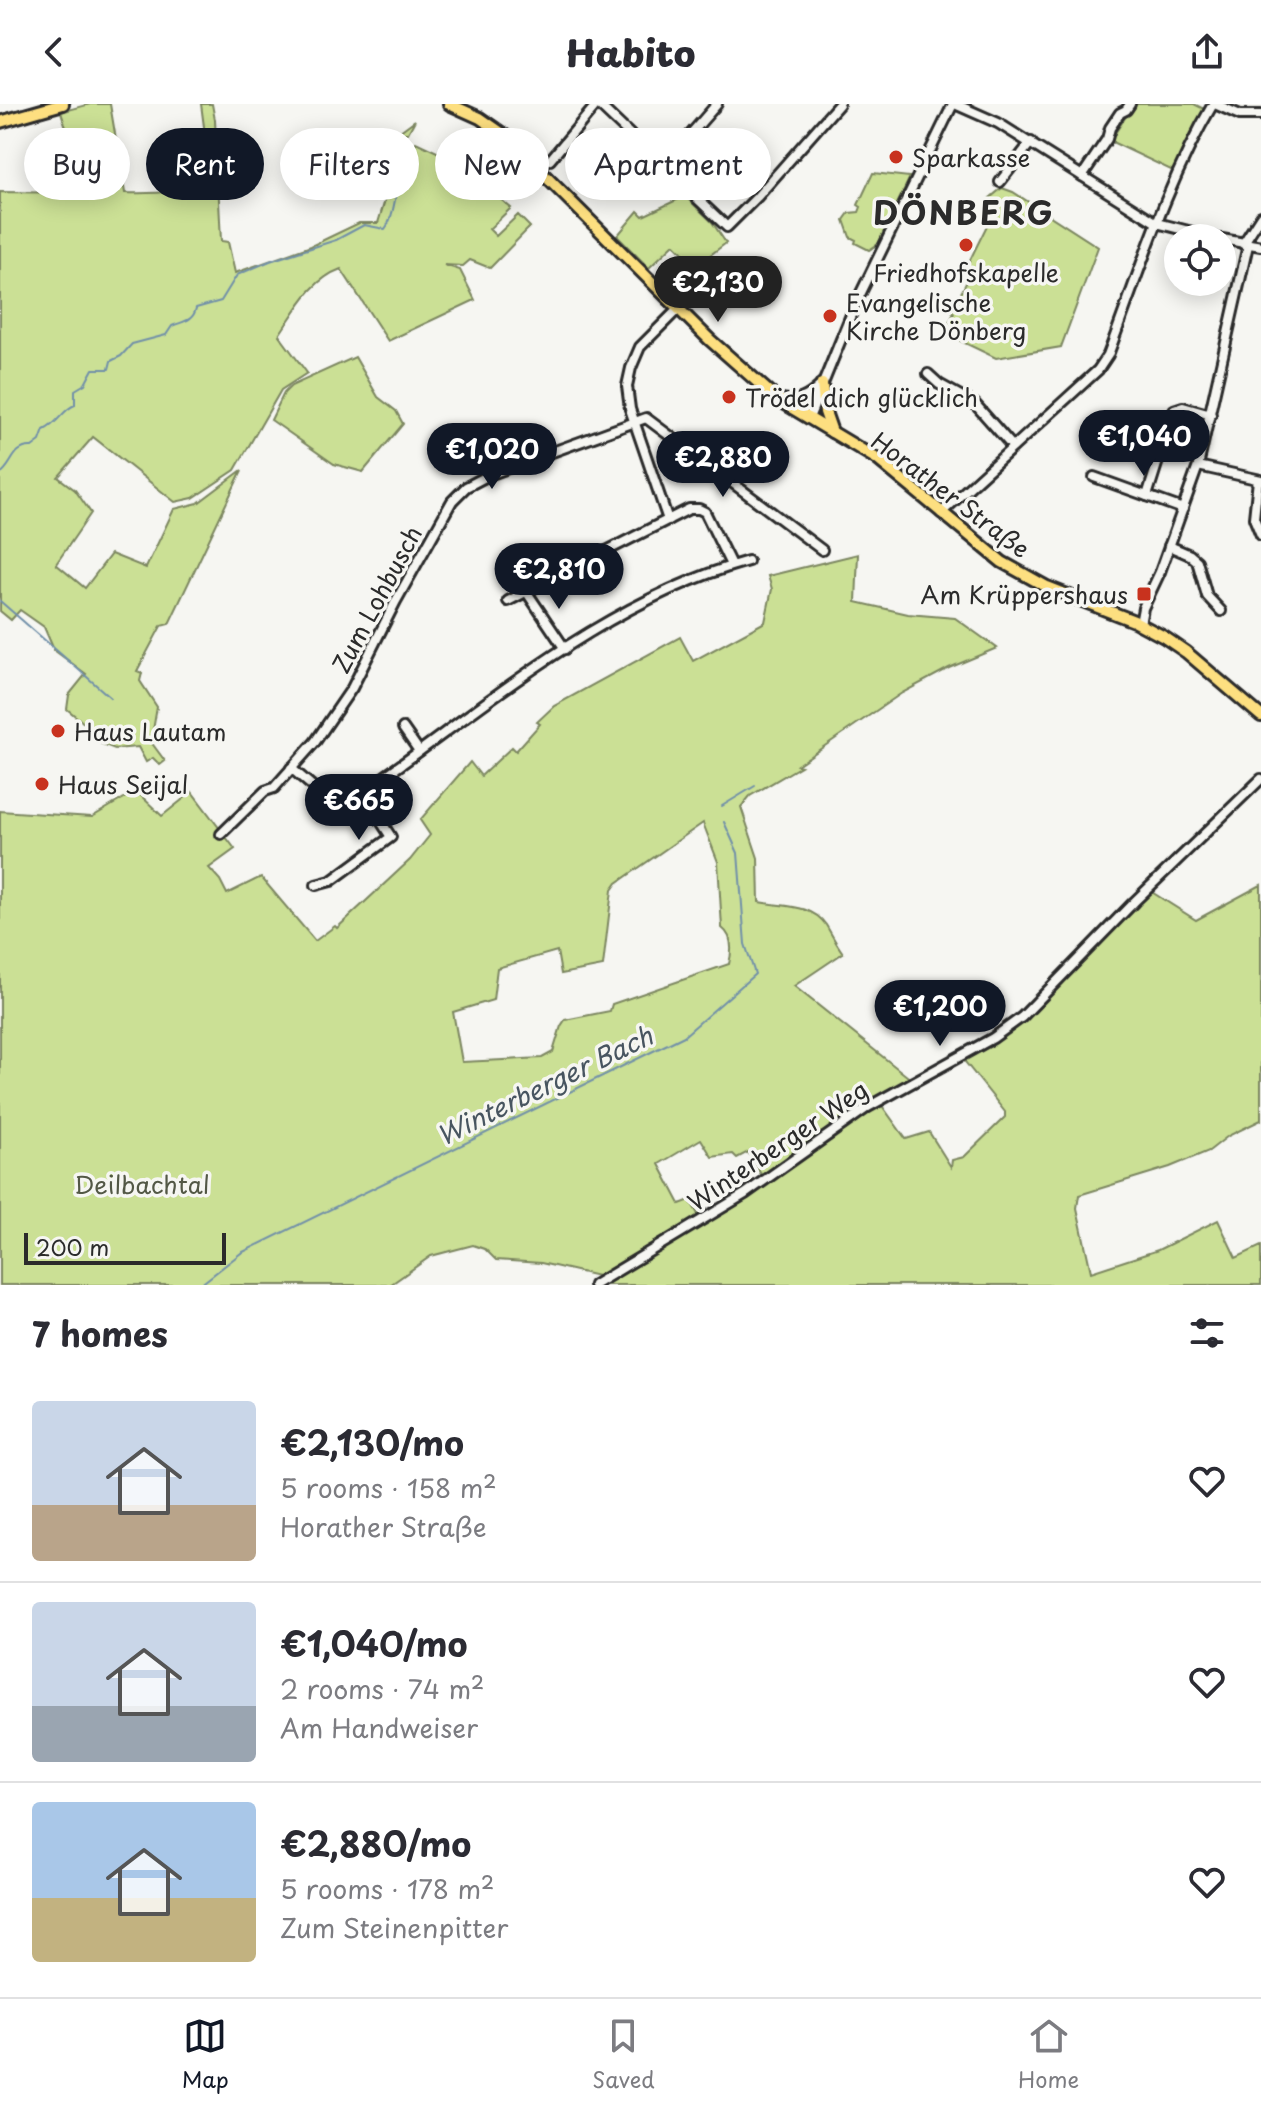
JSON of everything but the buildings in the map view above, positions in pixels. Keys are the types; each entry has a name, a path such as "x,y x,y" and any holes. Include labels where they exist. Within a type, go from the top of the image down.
{"main road":[{"path":"0,122 63,104"},
{"name":"Horather Straße","path":"449,104 480,118 503,134 678,309 777,399 877,459 1016,571 1047,587 1140,624 1186,652 1261,716"},
{"path":"822,384 825,412 832,432"}],"street":[{"path":"550,160 597,104 622,128"},
{"path":"696,128 717,104"},
{"path":"771,181 839,104"},
{"path":"809,418 855,305 954,104 998,123 1164,225"},
{"path":"1082,176 1107,139 1110,128 1130,104"},
{"path":"941,513 1098,370 1108,355 1157,223 1195,135 1214,104 1240,115 1261,115"},
{"path":"1000,182 1031,142"},
{"path":"698,200 727,227 754,200"},
{"path":"1140,624 1143,608 1198,466 1245,245 1261,216"},
{"path":"1236,243 1261,246"},
{"path":"668,520 627,398 627,386 635,356 678,309"},
{"path":"928,374 939,384 975,404 1013,447"},
{"path":"777,399 796,402 808,397 822,384"},
{"path":"1147,496 1174,410 1183,407 1211,415"},
{"name":"Zum Lohbusch","path":"221,834 265,791 274,788 315,742 352,688 426,546 460,491 489,475 646,418 822,550"},
{"path":"1198,466 1260,480 1254,518 1261,535"},
{"path":"1094,477 1183,509"},
{"path":"508,601 689,509 705,512 731,565"},
{"path":"1169,546 1197,561 1207,596 1221,611"},
{"path":"291,768 332,803 345,804 565,649 642,604 731,565 748,561"},
{"path":"526,591 565,649"},
{"path":"403,728 419,751"},
{"name":"Winterberger Weg","path":"594,1285 745,1194 868,1107 993,1038 1022,1017 1134,902 1261,779"},
{"path":"316,885 331,881 391,837 362,792"}],"green space":[{"path":"90,104 110,104 114,128 66,128 61,112"},
{"path":"201,104 212,104 215,128 204,128"},
{"path":"1134,104 1194,104 1204,109 1173,171 1110,141"},
{"path":"419,143 435,151 435,200 502,200 511,208 489,229 496,236 518,215 530,227 490,268 470,260 463,266 444,265 460,270 475,300 388,341 341,269 321,280 279,335 307,373 281,390 235,470 193,498 175,502 93,437 58,477 75,490 91,513 56,564 85,588 111,554 146,568 174,509 198,503 242,470 169,624 161,626 137,671 142,673 140,681 157,707 151,742 165,761 160,765 153,758 146,762 138,747 115,749 94,741 85,724 67,709 69,695 86,674 54,650 44,627 20,610 11,620 0,611 0,192 24,192 24,200 130,200 130,193 146,193 146,200 219,200 221,241 228,242 235,273 311,246 359,223 378,223 385,200 419,200"},
{"path":"873,173 910,177 878,244 869,250 850,237 844,220 849,213 859,212 861,207 858,205"},
{"path":"1002,188 1098,247 1061,347 996,358 944,333 971,273 965,270 998,203 990,198"},
{"path":"677,200 689,200 712,222 726,243 696,266 674,244 649,268 617,236 638,211 643,216"},
{"path":"355,357 378,397 396,411 403,424 363,472 334,464 271,420 284,393 291,386"},
{"name":"Deilbachtal","path":"858,554 856,602 908,614 955,618 997,648 949,668 902,693 797,765 801,766 750,796 741,807 758,858 759,902 796,907 812,913 826,925 843,953 794,986 912,1080 837,1124 763,1178 748,1152 737,1158 733,1154 712,1157 701,1139 659,1164 680,1204 690,1200 700,1218 602,1277 541,1263 496,1260 485,1249 473,1245 431,1256 390,1285 0,1285 0,811 92,817 136,791 162,816 192,792 235,849 209,868 227,894 261,877 315,941 335,926 337,928 410,860 430,835 420,820 470,762 481,776 512,747 516,751 540,724 537,722 554,706 680,637 693,661 765,622 772,589 768,576","holes":["703,823 718,862 722,928 731,944 729,964 612,1004 610,1011 565,1020 553,1052 542,1058 462,1062 453,1012 493,1000 497,968 557,951 561,974 603,966 612,890 617,883"]},
{"path":"1261,885 1261,1120 1228,1136 1209,1151 1170,1167 1079,1195 1077,1208 1091,1272 1158,1250 1218,1220 1236,1258 1261,1246 1261,1285 599,1285 747,1197 880,1103 906,1139 929,1132 951,1167 952,1160 964,1157 1005,1117 1005,1112 962,1058 1001,1036 1150,891 1196,920"}],"waterway":[{"path":"0,474 20,450 40,441 44,430 75,405 75,390 85,384 93,369 109,369 111,361 121,356 132,344 166,335 172,326 190,319 196,308 221,301 237,275 336,240 364,225 385,229 395,200"},
{"path":"0,601 111,698"},
{"name":"Winterberger Bach","path":"722,806 755,786"},
{"name":"Winterberger Bach","path":"200,1285 241,1253 684,1036 755,974 745,944 738,853 724,822"}],"place":[{"name":"Sparkasse","path":"896,157"},
{"name":"Friedhofskapelle","path":"966,245"},
{"name":"Evangelische Kirche Dönberg","path":"830,316"},
{"name":"Trödel dich glücklich","path":"729,397"},
{"name":"Am Krüppershaus","path":"1144,594"},
{"name":"Haus Lautam","path":"58,731"},
{"name":"Haus Seijal","path":"42,784"}],"district":[{"name":"DÖNBERG","path":"964,212"}]}
